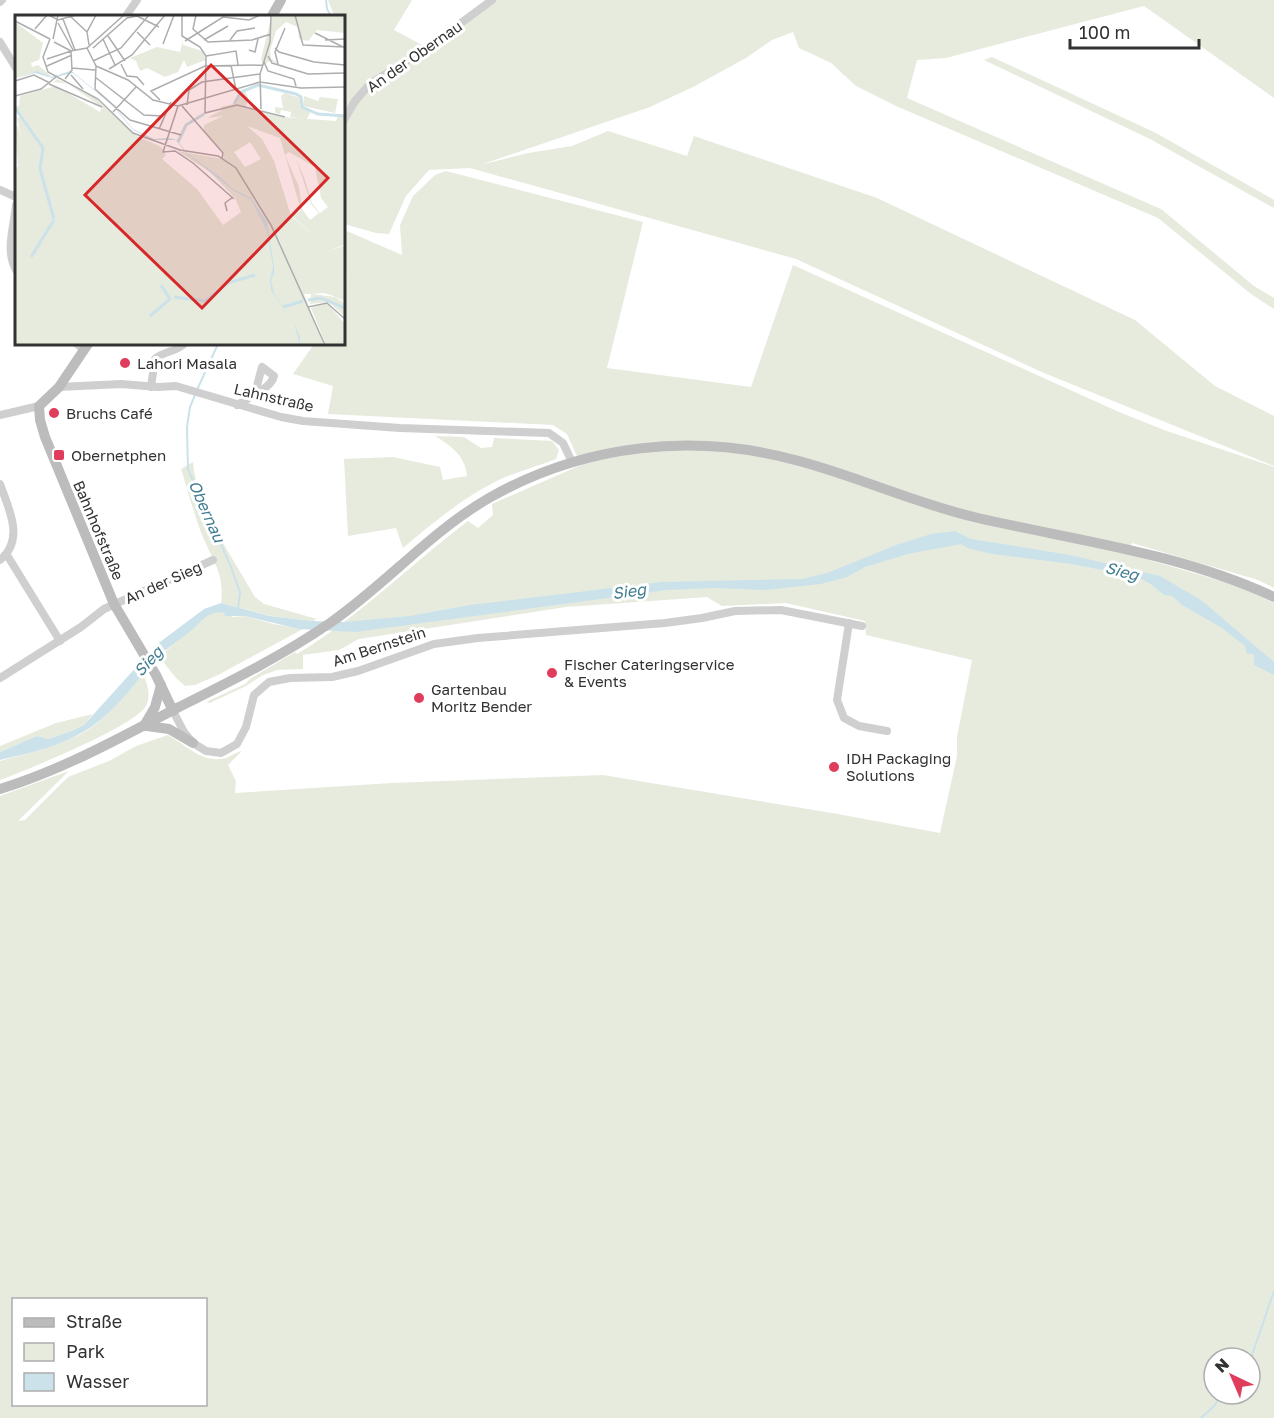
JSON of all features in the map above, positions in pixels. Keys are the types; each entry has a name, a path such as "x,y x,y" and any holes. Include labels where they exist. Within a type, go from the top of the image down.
{"main road":[{"path":"272,15 278,1"},
{"path":"39,406 59,387 83,346"},
{"name":"Bahnhofstraße","path":"39,406 39,420 45,437 114,604"},
{"path":"0,789 61,767 173,711 292,647 331,622 469,510 522,482 572,462 622,450 706,445 764,452 802,462 952,511 1168,559 1209,571 1274,597"},
{"path":"114,604 156,675 173,711"},
{"path":"144,726 155,706 161,685"},
{"path":"144,726 169,729 193,743"}],"street":[{"path":"127,15 137,0"},
{"name":"An der Obernau","path":"345,118 355,101 370,84 430,46 492,0"},
{"path":"0,42 15,66"},
{"path":"0,190 15,197"},
{"path":"15,212 11,245 11,259 15,268"},
{"path":"0,255 11,259"},
{"path":"151,387 155,359 160,354 183,345"},
{"name":"Lahnstraße","path":"59,387 122,384 151,387 176,386 237,405 303,421 400,428 549,433 563,443 572,462"},
{"path":"237,405 255,393"},
{"path":"0,415 39,406"},
{"path":"0,484 11,515 14,536 12,548 4,557 60,641"},
{"name":"An der Sieg","path":"114,604 213,560"},
{"name":"Bahnhofstraße","path":"0,678 114,604"},
{"name":"Am Bernstein","path":"193,743 207,751 221,753 237,744 246,727 254,695 269,682 290,678 332,677 358,671 434,644 478,638 683,621 735,611 781,610 862,626"},
{"path":"849,623 837,700 844,718 859,726 887,731"},
{"path":"173,711 184,732 193,743"}],"green space":[{"path":"328,0 412,0 394,30 424,46 490,0 1274,0 1274,98 1144,6 946,58 917,60 907,98 1161,209 1254,286 1274,298 1274,309 1251,294 1158,218 896,106 856,86 831,63 799,48 793,32 772,40 746,58 650,107 480,165 528,153 572,146 608,131 687,156 694,136 877,198 1135,320 1215,386 1274,416 1274,466 1044,373 796,259 470,168 429,170 406,196 389,234 376,233 345,224 345,97 347,94 345,88 345,15 334,15"},
{"path":"992,57 1156,133 1274,200 1274,208 1150,139 984,60"},
{"path":"446,171 643,222 607,368 751,387 793,265 1119,412 1164,430 1274,467 1274,588 1258,580 1132,543 1128,554 1235,585 1274,603 1274,1418 0,1418 0,796 69,771 18,821 25,820 68,777 109,761 136,746 168,735 199,755 213,759 223,759 242,751 228,765 236,781 235,793 392,783 603,775 940,833 957,756 957,737 972,660 866,635 865,621 786,603 722,606 707,597 566,607 359,639 339,650 303,655 303,669 277,670 210,703 206,702 245,684 295,652 297,654 342,624 468,521 478,528 493,515 492,504 581,465 567,434 553,425 328,414 333,386 293,374 313,345 345,345 345,284 347,279 345,277 345,234 347,231 402,255 400,225 413,196 435,175"},
{"path":"435,436 464,437 481,448 492,447 494,438 552,441 559,450 556,459 503,478 476,492 403,548 396,528 348,536 344,459 393,457 440,467 443,480 467,476 460,457"},
{"path":"193,462 196,479 208,514 255,597 264,604 317,619 313,621 271,616 221,603 220,576 200,529 181,469"},
{"path":"217,611 233,617 245,616 303,629 218,675 195,685 185,686 159,657 207,615"},
{"path":"143,675 149,694 146,706 138,715 102,736 0,780 0,761 50,747 88,730 121,700"},
{"path":"93,714 84,725 74,730 48,739 37,736 0,752 0,746 56,723"}],"water":[{"name":"Sieg","path":"955,531 971,539 1070,555 1160,576 1201,600 1274,662 1274,675 1254,665 1254,654 1247,654 1245,646 1222,628 1182,605 1172,596 1164,595 1138,577 1072,564 993,554 970,549 961,544 908,554 865,567 847,577 821,584 765,590 716,588 667,590 355,632 299,629 245,616 225,616 224,613 214,613 161,654 114,708 87,730 51,747 0,760 0,752 37,736 48,739 84,725 156,645 204,609 221,603 270,616 345,622 410,616 470,605 662,582 803,579 830,572 896,545 931,534"}],"pier":[{"path":"150,647 160,660 146,676 137,661"}],"waterway":[{"name":"Obernau","path":"326,0 330,15"},
{"name":"Obernau","path":"197,390 218,345"},
{"name":"Obernau","path":"195,395 190,407 187,427 188,469 240,592 238,609"},
{"path":"1255,1346 1274,1291"},
{"path":"1201,1418 1214,1406"}],"place":[{"name":"Lahori Masala","path":"125,363"},
{"name":"Bruchs Café","path":"54,413"},
{"name":"Obernetphen","path":"59,455"},
{"name":"Fischer Cateringservice & Events","path":"552,673"},
{"name":"Gartenbau Moritz Bender","path":"419,698"},
{"name":"IDH Packaging Solutions","path":"834,767"}]}
